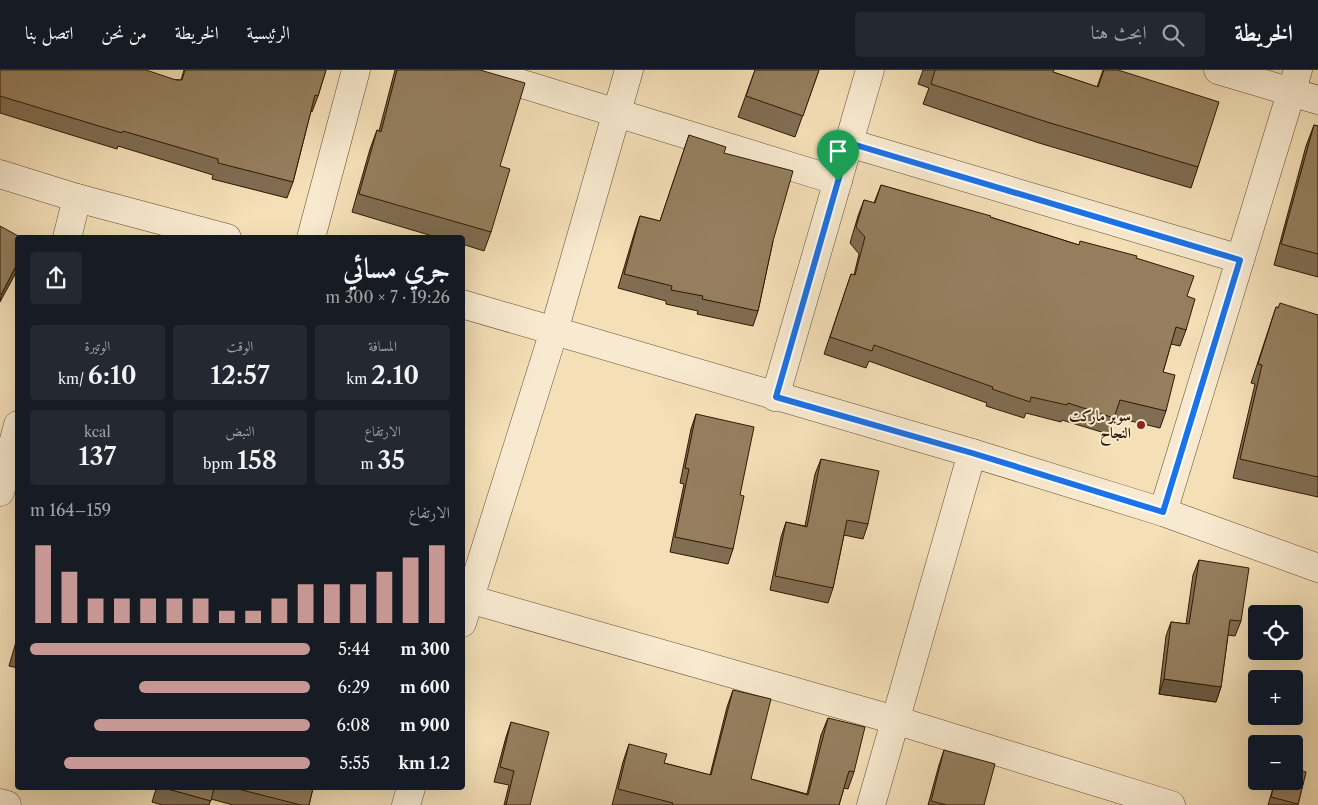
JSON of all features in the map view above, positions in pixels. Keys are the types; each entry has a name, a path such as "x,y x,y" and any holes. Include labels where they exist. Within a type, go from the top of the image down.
{"street":[{"path":"311,235 356,70"},
{"path":"477,70 838,181"},
{"path":"629,70 554,331 465,606 895,720 1171,805"},
{"path":"776,397 870,70"},
{"path":"1218,70 1294,81 1318,100"},
{"path":"1163,512 1294,81"},
{"path":"849,143 1240,260"},
{"path":"0,174 77,198 216,235"},
{"path":"68,235 77,198"},
{"path":"465,305 972,453 1163,512 1318,568"},
{"path":"8,478 15,441"},
{"path":"871,805 972,453"},
{"path":"406,805 410,790"},
{"path":"0,803 7,805"}],"building":[{"path":"0,70 146,70 176,80 182,80 185,70 326,70 318,96 315,95 293,182 218,163 218,159 123,131 122,133 0,96"},
{"path":"397,70 480,70 525,83 500,166 510,169 491,232 359,194 377,130 381,132"},
{"path":"755,70 819,70 803,116 746,96"},
{"path":"935,70 1054,70 1053,72 1098,87 1104,70 1118,70 1219,102 1198,167 1047,122 931,84"},
{"path":"1314,125 1318,126 1318,254 1281,244"},
{"path":"689,135 726,147 724,153 793,171 773,241 758,311 702,299 703,296 671,290 672,286 624,274 640,216 660,221"},
{"path":"881,185 991,216 1079,245 1080,241 1137,256 1136,258 1194,276 1187,296 1195,299 1186,330 1176,327 1163,372 1175,375 1166,411 1120,400 1114,418 1068,403 1067,405 1031,397 1030,402 874,345 872,351 830,337 851,274 855,275 865,237 856,227 864,200 875,203"},
{"path":"0,226 16,235 15,268 0,294"},
{"path":"1280,303 1318,315 1318,477 1240,459 1262,365 1258,364 1276,307 1278,308"},
{"path":"696,414 754,427 740,495 744,496 733,549 675,537 689,469 685,468"},
{"path":"821,459 879,471 868,524 847,520 833,588 775,576 786,522 807,527"},
{"path":"1199,560 1249,568 1241,621 1230,620 1221,687 1164,679 1171,622 1189,624"},
{"path":"733,690 771,699 751,779 808,795 828,718 865,727 854,772 849,771 839,805 672,805 673,803 618,789 629,744 667,754 664,763 711,775"},
{"path":"511,722 549,732 530,805 506,805 514,771 500,767"},
{"path":"944,750 995,764 984,805 947,805 931,801"},
{"path":"1303,771 1306,772 1303,784"},
{"path":"171,790 214,790 211,801"},
{"path":"242,790 313,790 309,805 301,805"},
{"path":"1273,790 1302,790 1298,804 1271,797"}],"place":[{"name":"سوبر ماركت النجاح","path":"1141,425"}],"route":[{"path":"849,143 1240,260 1163,512 972,453 776,397 838,181 849,143"}]}
